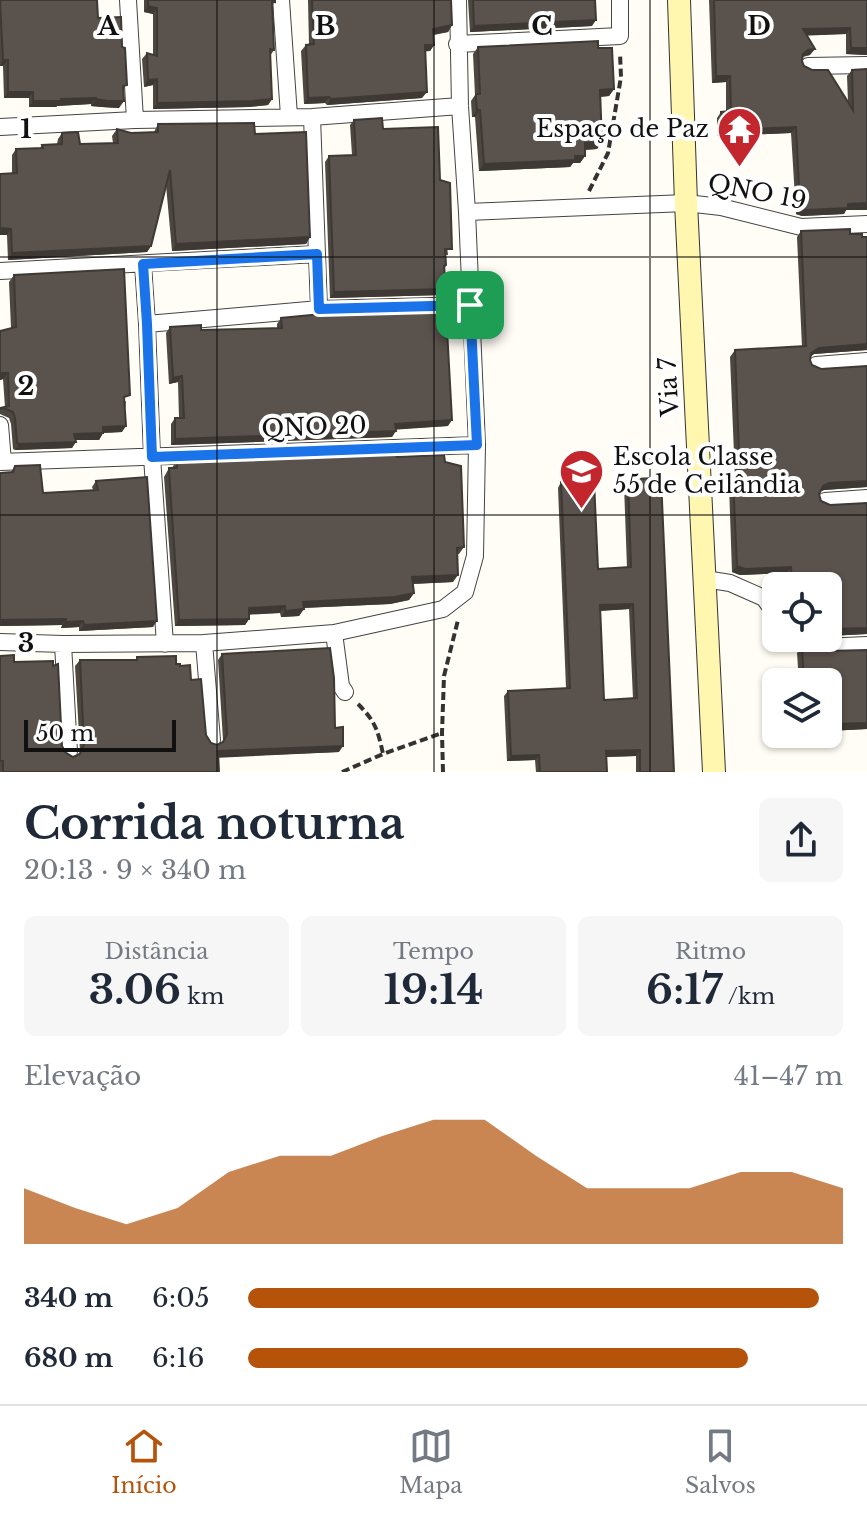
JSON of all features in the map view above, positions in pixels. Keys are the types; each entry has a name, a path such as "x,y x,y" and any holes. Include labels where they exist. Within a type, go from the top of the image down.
{"main road":[{"name":"Via 7","path":"679,0 714,772"}],"street":[{"path":"128,0 135,120"},
{"path":"281,0 289,116"},
{"path":"0,642 204,643 334,633 443,609 465,592 475,556 477,445 457,44 458,0"},
{"path":"457,44 620,36 620,0"},
{"path":"808,66 867,65"},
{"path":"0,127 135,120 312,117 460,106"},
{"path":"312,117 319,309"},
{"path":"467,212 686,203"},
{"name":"QNO 19","path":"686,203 721,207 801,227 867,224"},
{"path":"0,271 317,254"},
{"path":"143,264 165,644"},
{"path":"147,324 319,309 470,305"},
{"path":"816,365 867,361"},
{"name":"QNO 20","path":"0,425 1,462 477,445"},
{"path":"825,501 867,498"},
{"path":"705,579 730,583 762,597"},
{"path":"334,633 341,686 345,692"},
{"path":"204,643 212,740"},
{"path":"63,644 69,752"},
{"path":"842,646 867,645"}],"path":[{"path":"581,207 608,153 621,77 620,36"},
{"path":"443,772 444,676 465,592"},
{"path":"345,692 372,718 379,732 383,754"},
{"path":"342,772 442,733"}],"building":[{"path":"0,0 97,0 98,18 121,17 127,85 123,86 124,101 96,98 33,101 33,92 8,92 8,60 3,60"},
{"path":"148,0 275,0 272,1 274,50 270,49 272,99 157,103 157,79 148,80 147,53 157,56 157,8 148,6"},
{"path":"312,0 451,0 452,25 433,29 434,45 425,45 427,92 308,98 306,45 314,44"},
{"path":"473,0 595,0 596,20 474,26"},
{"path":"714,0 867,0 867,48 851,48 850,28 803,29 815,49 803,54 802,61 812,70 828,70 853,110 852,70 867,69 867,203 848,204 848,208 800,208 796,127 722,130 721,112 731,111 730,76 716,76"},
{"path":"598,41 598,48 612,48 614,89 600,90 602,142 585,143 585,156 575,156 575,160 484,164 480,110 477,110 476,98 476,94 480,94 478,47"},
{"path":"382,118 383,129 438,127 440,180 450,183 452,249 445,249 446,289 334,292 329,156 356,155 354,120"},
{"path":"254,123 255,134 306,132 310,237 176,244 170,170 151,246 12,253 11,229 0,228 0,174 17,173 16,149 62,144 62,133 78,132 80,144 118,143 117,129 131,133 158,132 158,124"},
{"path":"850,229 850,234 867,237 867,344 819,348 811,353 810,360 812,365 821,369 867,366 867,481 829,483 823,486 819,494 821,501 830,505 867,503 867,628 842,629 842,572 791,572 791,567 745,569 737,566 733,478 740,478 735,350 806,346 801,231"},
{"path":"124,269 130,395 124,397 126,426 103,427 103,433 74,434 76,442 17,443 13,412 0,409 9,406 8,373 0,373 0,331 16,327 14,275"},
{"path":"446,311 452,420 395,424 396,431 175,439 175,418 184,418 182,376 173,378 170,327 201,325 201,330 282,328 281,318"},
{"path":"397,452 397,457 444,455 445,462 461,466 464,547 457,548 458,575 412,577 414,593 395,597 303,602 304,609 285,611 285,606 249,608 249,619 179,620 169,470 177,468 177,460"},
{"path":"40,465 43,493 98,490 96,481 147,477 157,621 84,625 83,621 65,622 66,619 0,620 0,473 13,472 15,466"},
{"path":"661,478 674,772 640,772 640,750 606,751 607,772 540,772 539,755 511,756 508,691 570,688 561,482 594,481 598,569 631,567 628,479","holes":["633,604 637,698 604,700 600,605"]},
{"path":"330,648 335,728 343,727 343,746 218,751 219,772 3,772 3,761 0,761 0,656 14,655 14,662 53,661 53,666 58,664 62,746 73,757 80,754 84,745 80,660 176,656 176,664 190,665 191,680 201,679 206,735 211,743 217,745 223,742 227,734 222,654"},
{"path":"867,650 867,723 842,724 842,668 803,668 802,652"}],"place":[{"name":"Espaço de Paz","path":"740,168"},
{"name":"Escola Classe 55 de Ceilândia","path":"582,510"}],"route":[{"path":"317,254 319,309 470,305 477,445 152,457 143,264 317,254"}]}
